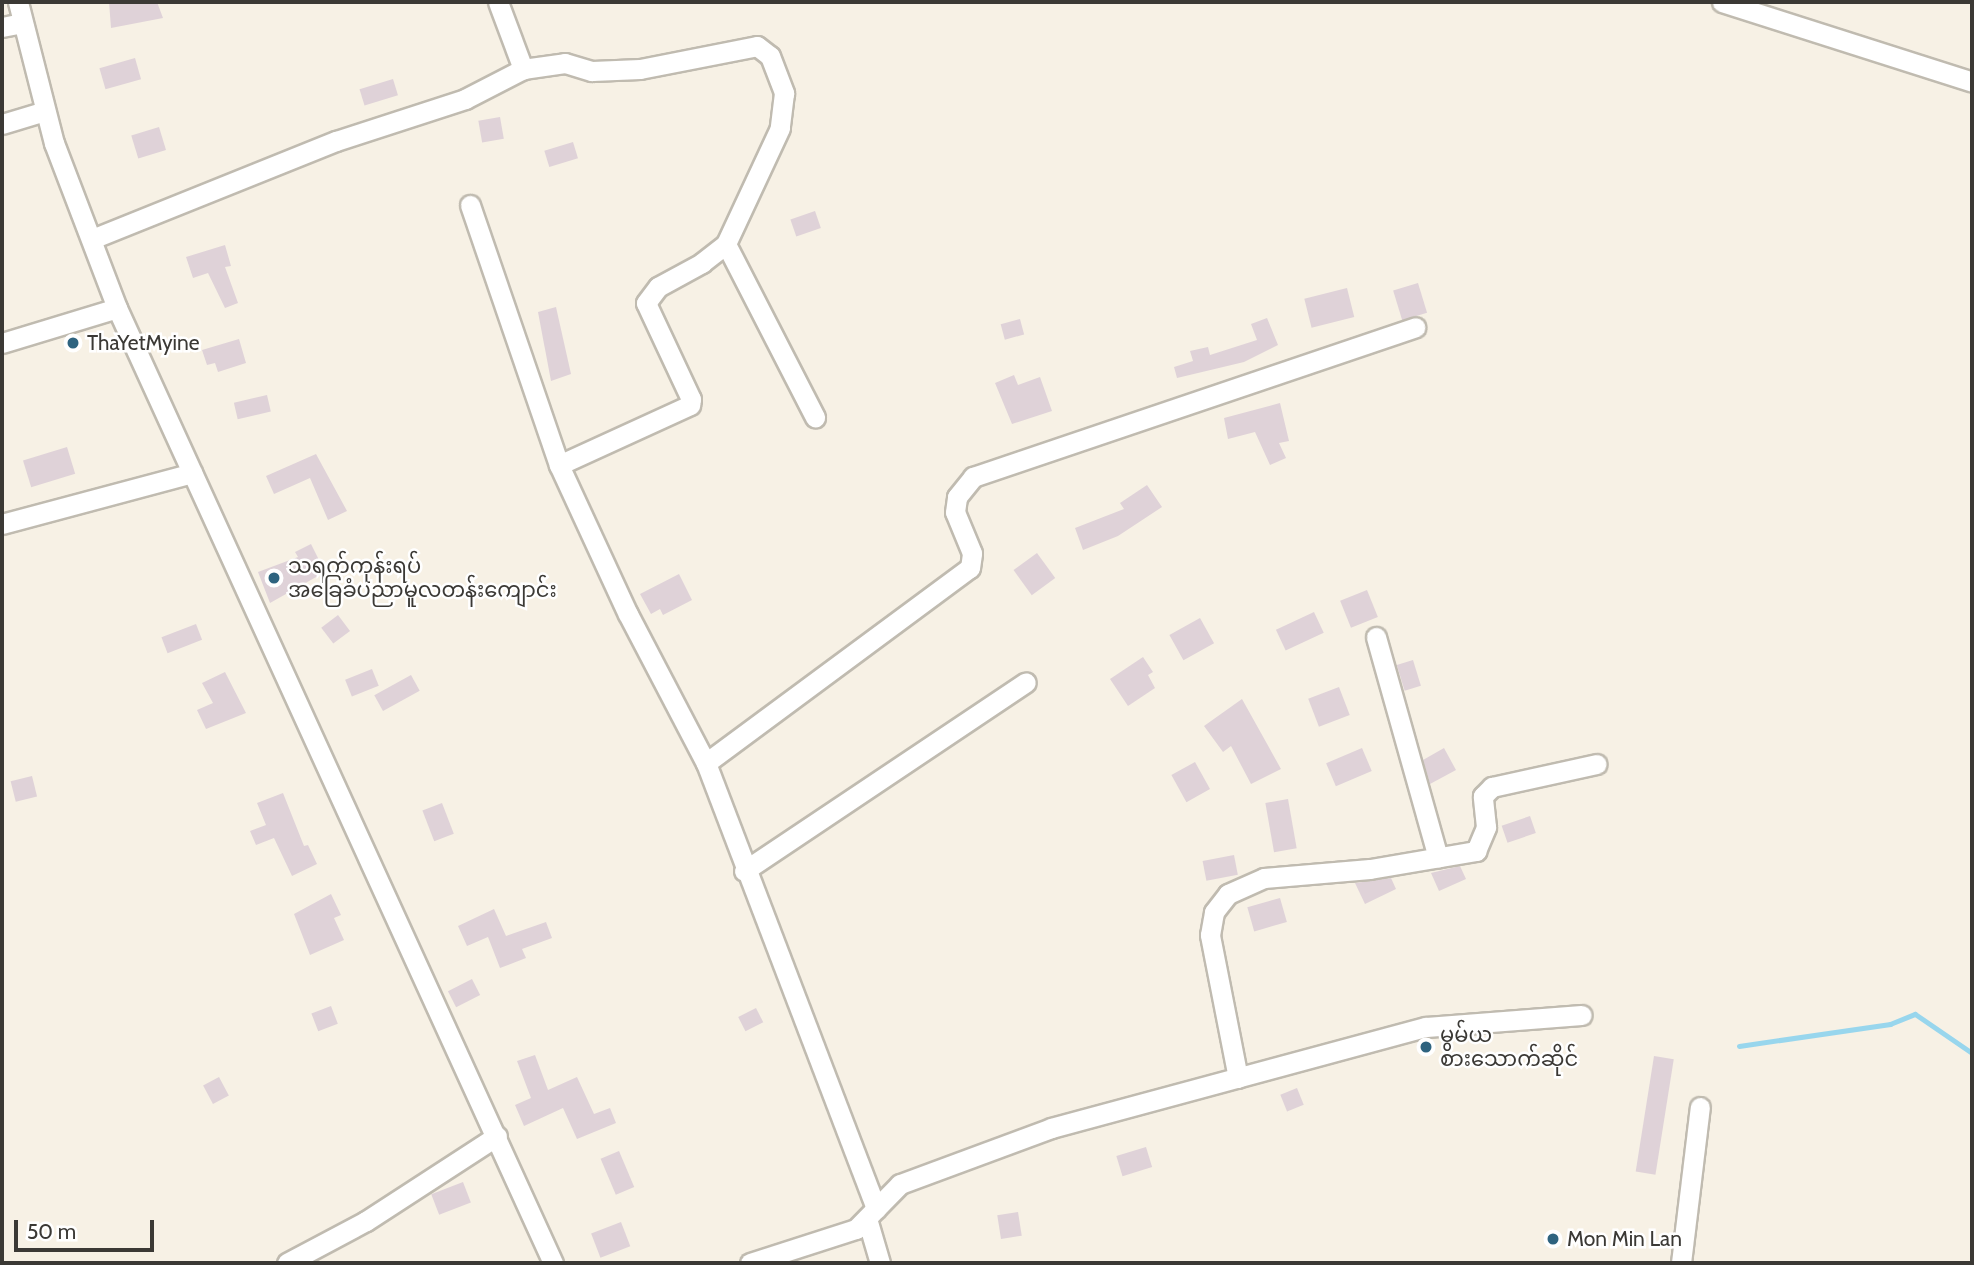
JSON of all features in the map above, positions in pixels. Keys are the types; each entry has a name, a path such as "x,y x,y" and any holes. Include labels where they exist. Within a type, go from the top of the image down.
{"street":[{"path":"18,2 45,111 117,308 553,1263"},
{"path":"498,2 523,69"},
{"path":"1723,2 1972,82"},
{"path":"2,27 22,23"},
{"path":"92,239 336,141 465,99 523,69 565,63 592,71 640,69 757,46 770,56 784,93 780,128 726,244 702,263 658,287 646,303 691,398 690,405 559,465"},
{"path":"2,124 45,111"},
{"path":"470,205 559,465 628,614 706,763 872,1216 880,1263"},
{"path":"726,244 816,417"},
{"path":"2,343 117,308"},
{"path":"706,763 970,568 972,552 955,512 957,497 973,477 1415,327"},
{"path":"2,524 192,473"},
{"path":"1376,637 1438,858"},
{"path":"744,871 1026,682"},
{"path":"1238,1078 1210,935 1214,912 1228,894 1264,878 1370,869 1476,851 1483,843 1483,796 1492,787 1597,764"},
{"path":"750,1263 872,1216 900,1184 1038,1133 1426,1027 1582,1015"},
{"path":"1681,1263 1700,1107"},
{"path":"287,1263 366,1221 497,1136"}],"building":[{"path":"109,2 157,2 163,18 111,28"},
{"path":"135,58 141,79 105,89 99,68"},
{"path":"393,79 398,95 364,105 360,89"},
{"path":"500,117 504,139 482,142 478,121"},
{"path":"159,127 166,150 138,158 131,135"},
{"path":"573,142 578,158 549,167 544,151"},
{"path":"815,211 821,228 796,236 790,219"},
{"path":"225,245 231,266 225,267 238,303 225,308 208,273 193,278 186,257"},
{"path":"1418,283 1427,313 1402,320 1393,291"},
{"path":"1347,288 1354,317 1312,328 1304,299"},
{"path":"556,307 571,374 551,381 538,312"},
{"path":"1267,318 1278,345 1244,362 1177,378 1174,367 1193,361 1190,351 1208,347 1210,355 1257,340 1251,324"},
{"path":"1020,319 1024,334 1005,340 1001,324"},
{"path":"239,339 246,363 218,372 215,363 207,365 202,350"},
{"path":"1014,375 1018,385 1040,377 1052,411 1012,424 995,383"},
{"path":"267,395 271,412 238,419 234,403"},
{"path":"1280,403 1289,441 1279,443 1286,458 1270,465 1255,432 1228,439 1224,418"},
{"path":"67,447 75,474 31,487 23,460"},
{"path":"316,454 347,511 328,520 310,478 274,494 266,476"},
{"path":"1147,485 1162,507 1118,536 1083,550 1075,528 1124,509 1120,503"},
{"path":"311,544 325,572 270,603 258,572 298,557 295,552"},
{"path":"1037,553 1055,578 1032,595 1014,570"},
{"path":"679,574 692,600 663,615 660,609 651,614 640,594"},
{"path":"1367,590 1378,617 1351,628 1340,601"},
{"path":"1314,612 1324,633 1286,651 1276,630"},
{"path":"338,615 350,631 333,644 321,628"},
{"path":"1200,618 1214,643 1183,660 1169,635"},
{"path":"196,624 202,640 168,653 161,637"},
{"path":"1143,657 1153,672 1148,675 1155,688 1128,706 1110,679"},
{"path":"1413,660 1421,686 1405,691 1397,665"},
{"path":"372,669 379,686 352,697 345,680"},
{"path":"225,672 246,713 206,729 197,710 213,703 202,683"},
{"path":"411,675 420,691 383,711 374,695"},
{"path":"1339,687 1350,715 1319,727 1308,699"},
{"path":"1242,699 1281,769 1251,784 1231,746 1223,752 1204,726"},
{"path":"1362,748 1372,771 1336,786 1326,763"},
{"path":"1444,748 1456,770 1430,784 1423,760"},
{"path":"1195,762 1210,789 1186,802 1171,775"},
{"path":"32,776 37,796 16,802 11,781"},
{"path":"283,793 304,846 308,845 317,864 292,876 274,838 256,845 250,831 266,825 257,803"},
{"path":"1288,799 1297,848 1274,852 1265,803"},
{"path":"442,803 454,834 434,841 422,811"},
{"path":"1530,816 1536,833 1507,843 1502,826"},
{"path":"1234,855 1238,875 1206,881 1203,861"},
{"path":"1460,866 1466,879 1439,891 1431,873"},
{"path":"1391,878 1396,889 1365,904 1355,883"},
{"path":"331,894 341,915 334,918 344,940 310,955 294,914"},
{"path":"1280,898 1287,922 1254,931 1247,907"},
{"path":"494,909 506,936 546,922 552,938 522,949 526,958 500,968 488,937 467,946 458,926"},
{"path":"472,979 480,995 456,1007 448,991"},
{"path":"331,1006 338,1024 318,1031 311,1014"},
{"path":"756,1008 763,1022 745,1031 738,1017"},
{"path":"535,1055 548,1090 577,1077 594,1114 610,1108 616,1123 577,1139 563,1108 524,1126 515,1105 531,1098 517,1061"},
{"path":"1654,1056 1674,1059 1655,1175 1636,1172"},
{"path":"219,1077 229,1096 213,1104 203,1085"},
{"path":"1297,1088 1304,1105 1287,1111 1280,1095"},
{"path":"1146,1147 1152,1167 1122,1176 1116,1156"},
{"path":"619,1151 634,1187 616,1195 601,1159"},
{"path":"463,1182 471,1203 439,1215 431,1194"},
{"path":"1018,1212 1022,1236 1001,1239 997,1215"},
{"path":"621,1222 630,1246 600,1258 591,1233"}],"waterway":[{"path":"1739,1046 1890,1024 1915,1014 1972,1053"}],"place":[{"name":"ThaYetMyine","path":"73,343"},
{"name":"သရက်ကုန်းရပ် အခြေခံပညာမူလတန်းကျောင်း","path":"274,578"},
{"name":"မွမ်ယ စားသောက်ဆိုင်","path":"1426,1047"},
{"name":"Mon Min Lan","path":"1553,1239"}]}
